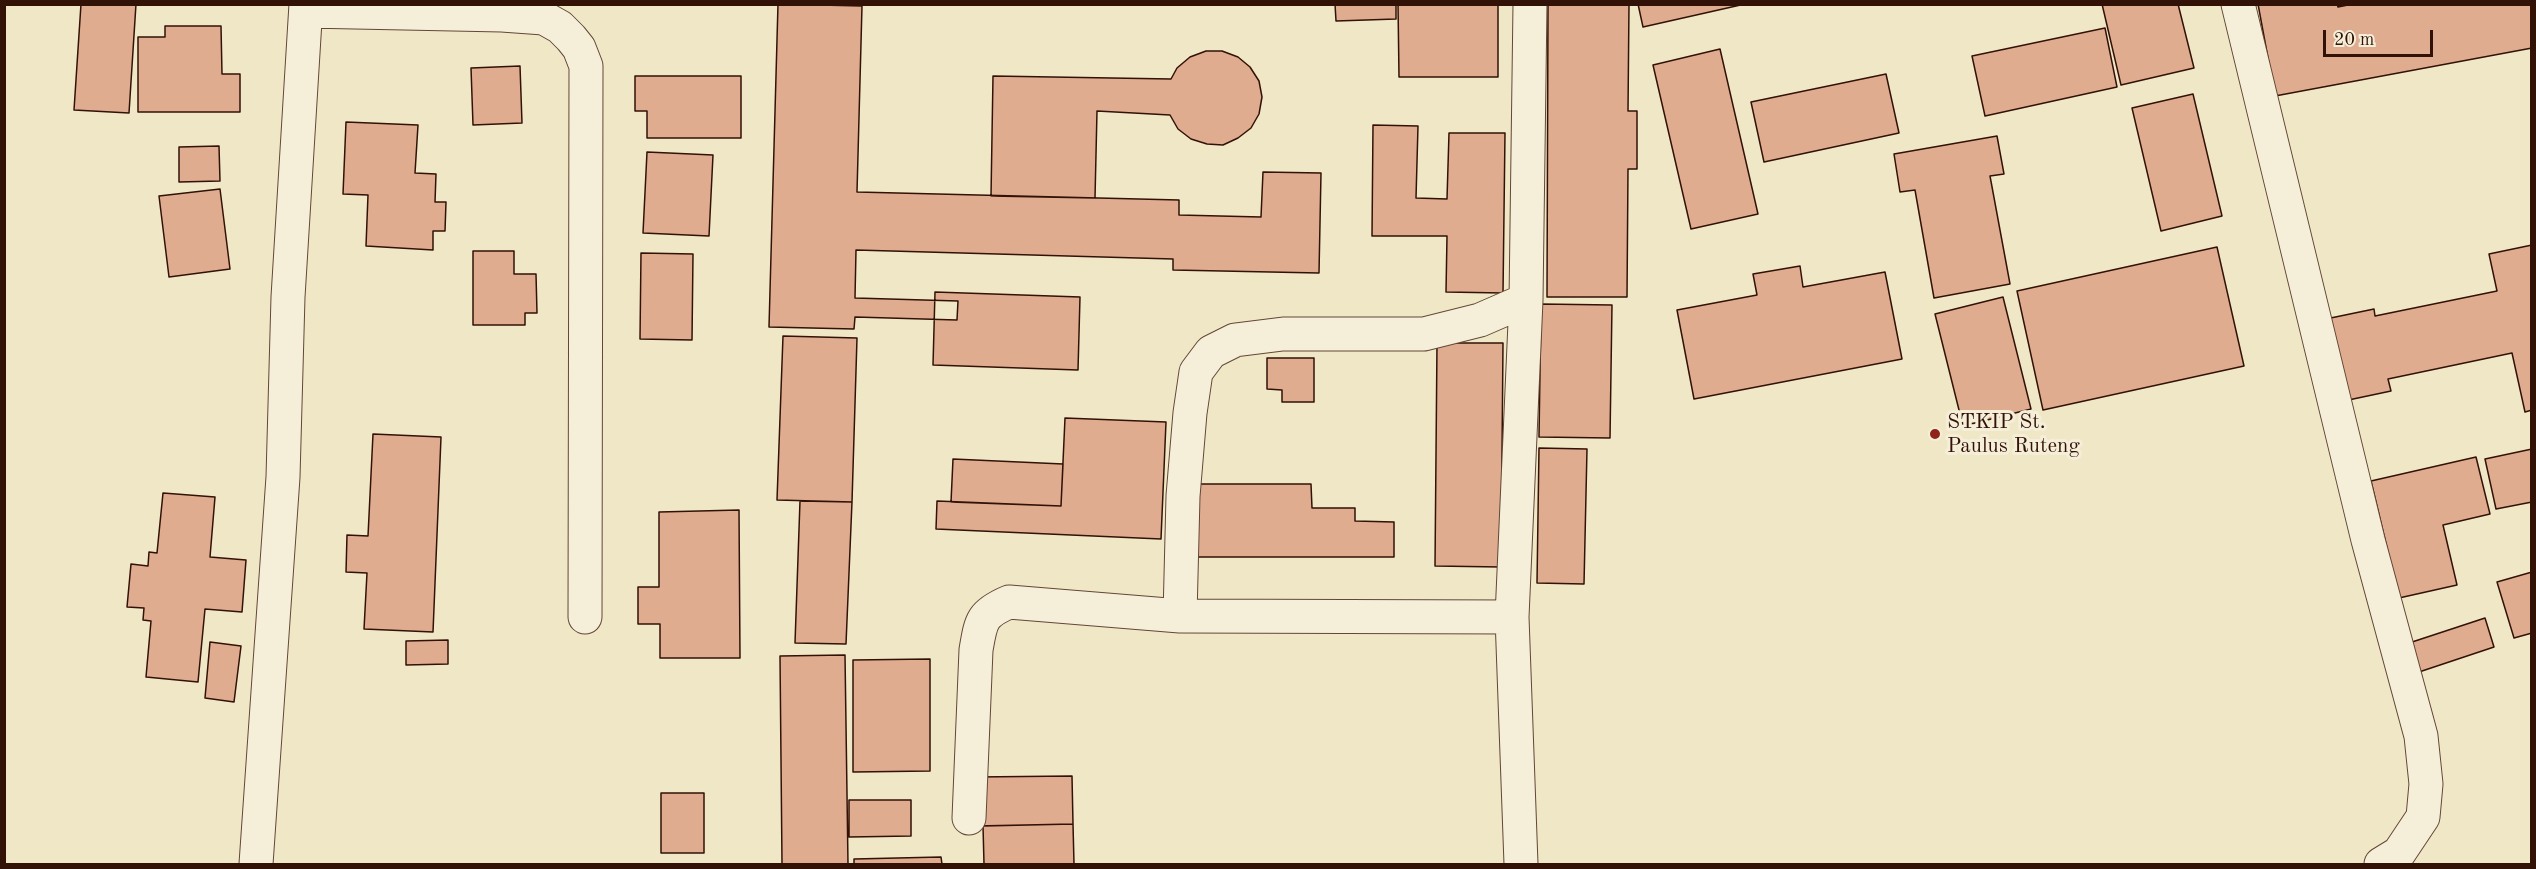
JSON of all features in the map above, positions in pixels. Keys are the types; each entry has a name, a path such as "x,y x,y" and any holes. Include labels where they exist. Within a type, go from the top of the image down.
{"street":[{"path":"1521,864 1512,617 1526,300 1530,4"},
{"path":"2238,4 2368,540 2421,736 2426,784 2423,817 2399,853 2381,864"},
{"path":"256,864 283,477 288,297 306,8 544,18 560,27 579,48 586,66 585,617"},
{"path":"1180,616 1183,496 1190,414 1196,372 1211,352 1234,340 1282,334 1424,334 1480,320 1526,300"},
{"path":"969,818 976,650 980,626 990,610 1009,602 1180,616 1512,617"}],"building":[{"path":"81,4 136,4 129,113 74,110"},
{"path":"778,4 862,6 857,192 1179,200 1179,215 1261,217 1263,172 1321,173 1319,273 1173,270 1173,259 856,250 855,298 958,301 957,320 855,317 854,329 769,327"},
{"path":"1335,4 1396,4 1396,19 1336,21"},
{"path":"1398,4 1498,4 1498,77 1399,77"},
{"path":"1548,4 1629,4 1628,111 1637,111 1637,169 1628,169 1627,297 1547,297"},
{"path":"1638,4 1745,4 1643,27"},
{"path":"2102,4 2178,4 2194,68 2121,85"},
{"path":"2258,4 2337,4 2338,7 2353,4 2532,4 2532,48 2275,96"},
{"path":"165,26 221,26 222,74 240,74 240,112 138,112 138,37 165,37"},
{"path":"2105,28 2117,87 1985,116 1972,56"},
{"path":"1720,49 1758,214 1691,229 1653,65"},
{"path":"1206,51 1222,51 1238,57 1250,67 1259,81 1262,97 1259,114 1251,128 1238,138 1223,145 1207,144 1191,139 1178,129 1170,115 1097,111 1095,198 991,196 993,76 1171,79 1177,68 1190,57"},
{"path":"520,66 522,123 473,125 471,68"},
{"path":"1886,74 1899,133 1764,162 1751,102"},
{"path":"635,76 741,76 741,138 647,138 647,111 635,111"},
{"path":"2193,94 2222,216 2161,231 2132,108"},
{"path":"346,122 418,125 415,173 436,174 435,202 446,202 445,231 433,231 433,250 366,246 368,195 343,194"},
{"path":"1373,125 1418,126 1416,198 1447,199 1449,133 1505,133 1503,293 1446,292 1447,236 1372,236"},
{"path":"1997,136 2004,174 1990,176 2010,284 1934,298 1915,190 1900,192 1894,154"},
{"path":"219,146 220,181 179,182 179,147"},
{"path":"647,152 713,155 709,236 643,233"},
{"path":"220,189 230,269 169,277 159,196"},
{"path":"2532,245 2532,410 2525,412 2512,353 2388,379 2391,391 2339,402 2321,320 2374,309 2375,316 2497,291 2489,254"},
{"path":"2217,247 2244,366 2043,410 2017,291"},
{"path":"473,251 514,251 514,274 536,274 537,313 525,313 525,325 473,325"},
{"path":"641,253 693,254 692,340 640,339"},
{"path":"1800,266 1803,287 1885,272 1902,359 1694,399 1677,310 1757,295 1753,274"},
{"path":"935,292 1080,297 1078,370 933,365"},
{"path":"2003,297 2031,409 1963,426 1935,314"},
{"path":"1541,304 1612,305 1610,438 1539,437"},
{"path":"783,336 857,338 852,502 777,500"},
{"path":"1437,343 1503,343 1501,567 1435,566"},
{"path":"1267,358 1314,358 1314,402 1282,402 1282,390 1267,389"},
{"path":"1065,418 1166,422 1161,539 936,529 937,501 1061,506"},
{"path":"373,434 441,437 433,632 364,629 367,573 346,572 347,535 368,536"},
{"path":"1539,448 1587,449 1584,584 1537,583"},
{"path":"2532,449 2532,502 2496,509 2485,459"},
{"path":"2476,457 2490,514 2443,525 2457,585 2399,598 2371,481"},
{"path":"953,459 1063,464 1061,506 951,502"},
{"path":"1194,484 1311,484 1312,508 1355,508 1355,521 1394,522 1394,557 1194,557"},
{"path":"163,493 215,497 210,557 246,560 242,612 205,609 198,682 146,677 151,621 143,620 144,608 127,607 131,564 148,566 149,552 157,553"},
{"path":"800,501 852,502 846,644 795,643"},
{"path":"739,510 740,658 660,658 660,624 638,624 638,587 659,587 659,512"},
{"path":"2532,572 2532,633 2514,638 2497,582"},
{"path":"2485,618 2494,647 2416,673 2406,644"},
{"path":"448,640 448,664 406,665 406,641"},
{"path":"210,642 241,646 234,702 205,698"},
{"path":"845,655 848,864 782,864 780,656"},
{"path":"930,659 930,771 853,772 853,660"},
{"path":"1072,776 1073,824 976,826 975,777"},
{"path":"661,793 704,793 704,853 661,853"},
{"path":"849,800 911,800 911,836 849,837"},
{"path":"1073,824 1074,864 984,864 983,826"},
{"path":"941,857 942,864 854,864 854,859"}],"place":[{"name":"STKIP St. Paulus Ruteng","path":"1935,434"}]}
